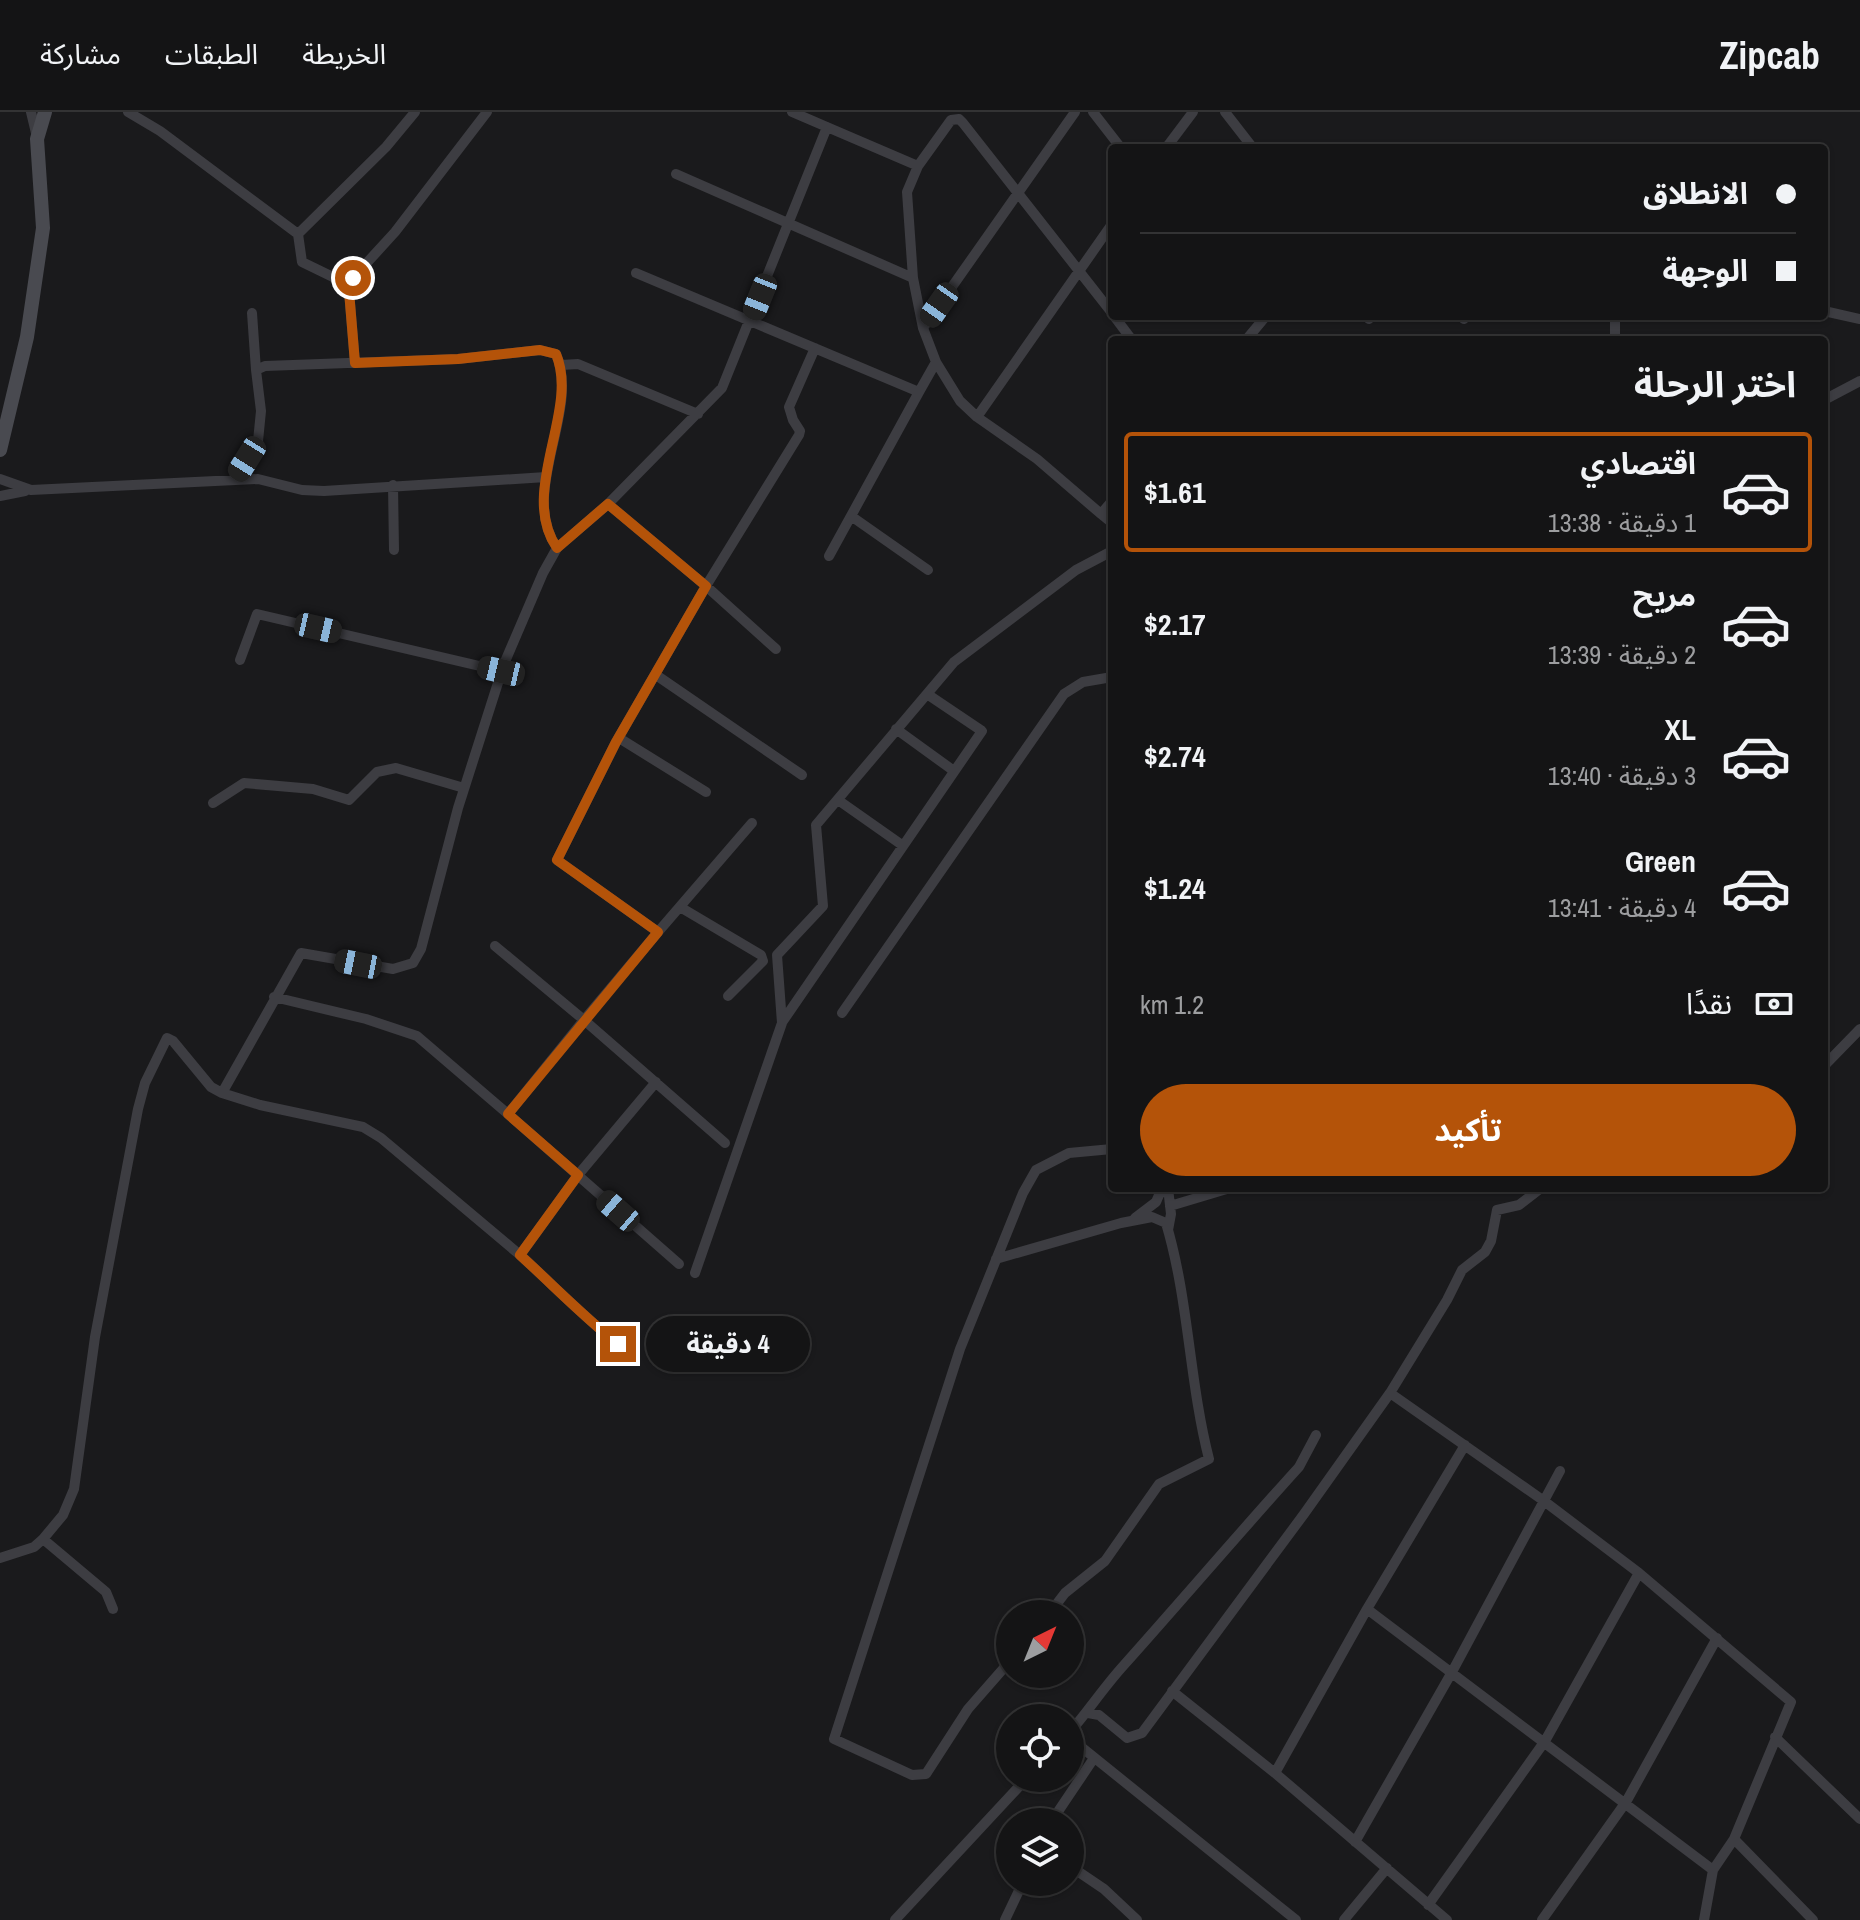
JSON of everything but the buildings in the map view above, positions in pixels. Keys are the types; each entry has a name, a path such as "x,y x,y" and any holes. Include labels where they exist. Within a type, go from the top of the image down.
{"street":[{"path":"0,450 27,337 43,228 37,139 31,112"},
{"path":"37,139 45,112"},
{"path":"128,112 160,131 298,234 302,262 337,279 353,278 395,232 487,112"},
{"path":"298,234 386,147 415,112"},
{"path":"792,112 918,166"},
{"path":"923,328 1075,112"},
{"path":"1093,112 1118,144"},
{"path":"1169,144 1193,112"},
{"path":"1225,112 1250,144"},
{"path":"1108,308 959,119 951,120 918,166 907,192 913,278 923,328 936,362 960,401 977,417 1037,459 1108,520"},
{"path":"222,1093 301,953 393,969 413,963 421,949 464,788 501,671 543,573 557,548 608,504 698,414 727,380 827,127"},
{"path":"676,174 913,278"},
{"path":"977,417 1108,230"},
{"path":"636,273 919,392"},
{"path":"348,279 355,363"},
{"path":"1828,312 1860,319"},
{"path":"233,480 258,441 261,411 252,313"},
{"path":"1117,320 1129,336"},
{"path":"1249,336 1263,320"},
{"path":"658,932 557,860 619,738 706,586 799,435 789,407 815,348"},
{"path":"256,370 265,366 458,359 540,350 556,354 563,375 546,477 547,515 551,538 557,548"},
{"path":"829,556 936,362"},
{"path":"561,365 578,364 698,414"},
{"path":"1828,398 1860,381"},
{"path":"0,496 31,490 258,479 302,490 324,491 546,477"},
{"path":"0,479 31,490"},
{"path":"393,485 394,550"},
{"path":"608,504 776,649"},
{"path":"1101,514 1108,506"},
{"path":"851,516 928,570"},
{"path":"782,1023 777,955 823,906 816,825 954,662 1076,570 1108,553"},
{"path":"240,660 257,614 501,671"},
{"path":"656,675 802,775"},
{"path":"842,1013 1064,694 1083,682 1108,678"},
{"path":"695,1273 782,1023 982,731 927,694"},
{"path":"896,729 954,771"},
{"path":"619,738 706,792"},
{"path":"213,803 244,783 313,789 349,800 377,772 396,768 464,788"},
{"path":"838,800 902,845"},
{"path":"508,1114 752,823"},
{"path":"680,907 761,955 763,961 728,996"},
{"path":"495,946 725,1143"},
{"path":"274,997 366,1019 417,1036 679,1264"},
{"path":"1828,1062 1860,1029"},
{"path":"0,1558 34,1547 43,1539 63,1515 74,1489 95,1337 138,1109 145,1083 167,1038 173,1041 211,1087 222,1093 260,1105 363,1127 381,1138 520,1255 574,1304 586,1319 618,1344"},
{"path":"520,1255 578,1175 656,1082"},
{"path":"996,1677 968,1709 926,1774 912,1775 834,1739 960,1349 1023,1193 1036,1170 1069,1153 1108,1149"},
{"path":"1131,1221 1156,1202 1160,1192"},
{"path":"1168,1192 1168,1230"},
{"path":"1170,1206 1217,1192"},
{"path":"1088,1713 1099,1715 1127,1738 1142,1733 1390,1393 1462,1270 1485,1252 1491,1241 1497,1210 1519,1205 1536,1192"},
{"path":"996,1259 1152,1217 1166,1223 1177,1260 1190,1367 1209,1459 1159,1484 1105,1561 1060,1600"},
{"path":"1390,1393 1544,1501 1639,1573 1791,1702 1734,1839 1713,1870 1704,1920"},
{"path":"1084,1717 1123,1666 1299,1467 1316,1435"},
{"path":"1275,1773 1367,1609 1465,1445"},
{"path":"1355,1842 1452,1672 1560,1471"},
{"path":"43,1539 106,1592 113,1609"},
{"path":"1428,1905 1545,1741 1639,1573"},
{"path":"1367,1609 1713,1870"},
{"path":"1542,1920 1626,1802 1717,1638"},
{"path":"1172,1691 1275,1773 1447,1920"},
{"path":"1775,1737 1860,1819"},
{"path":"1084,1750 1296,1920"},
{"path":"1060,1808 1094,1758"},
{"path":"895,1920 1014,1792"},
{"path":"1734,1839 1813,1920"},
{"path":"1344,1920 1387,1868"},
{"path":"1084,1875 1104,1889 1137,1920"},
{"path":"1005,1920 1016,1896"}],"route":[{"path":"353,278 348,279 355,363 458,359 540,350 556,354 563,375 545,495 551,538 557,548 608,504 706,586 616,742 557,860 658,932 508,1114 578,1175 520,1255 574,1304 586,1319 618,1344"}]}
